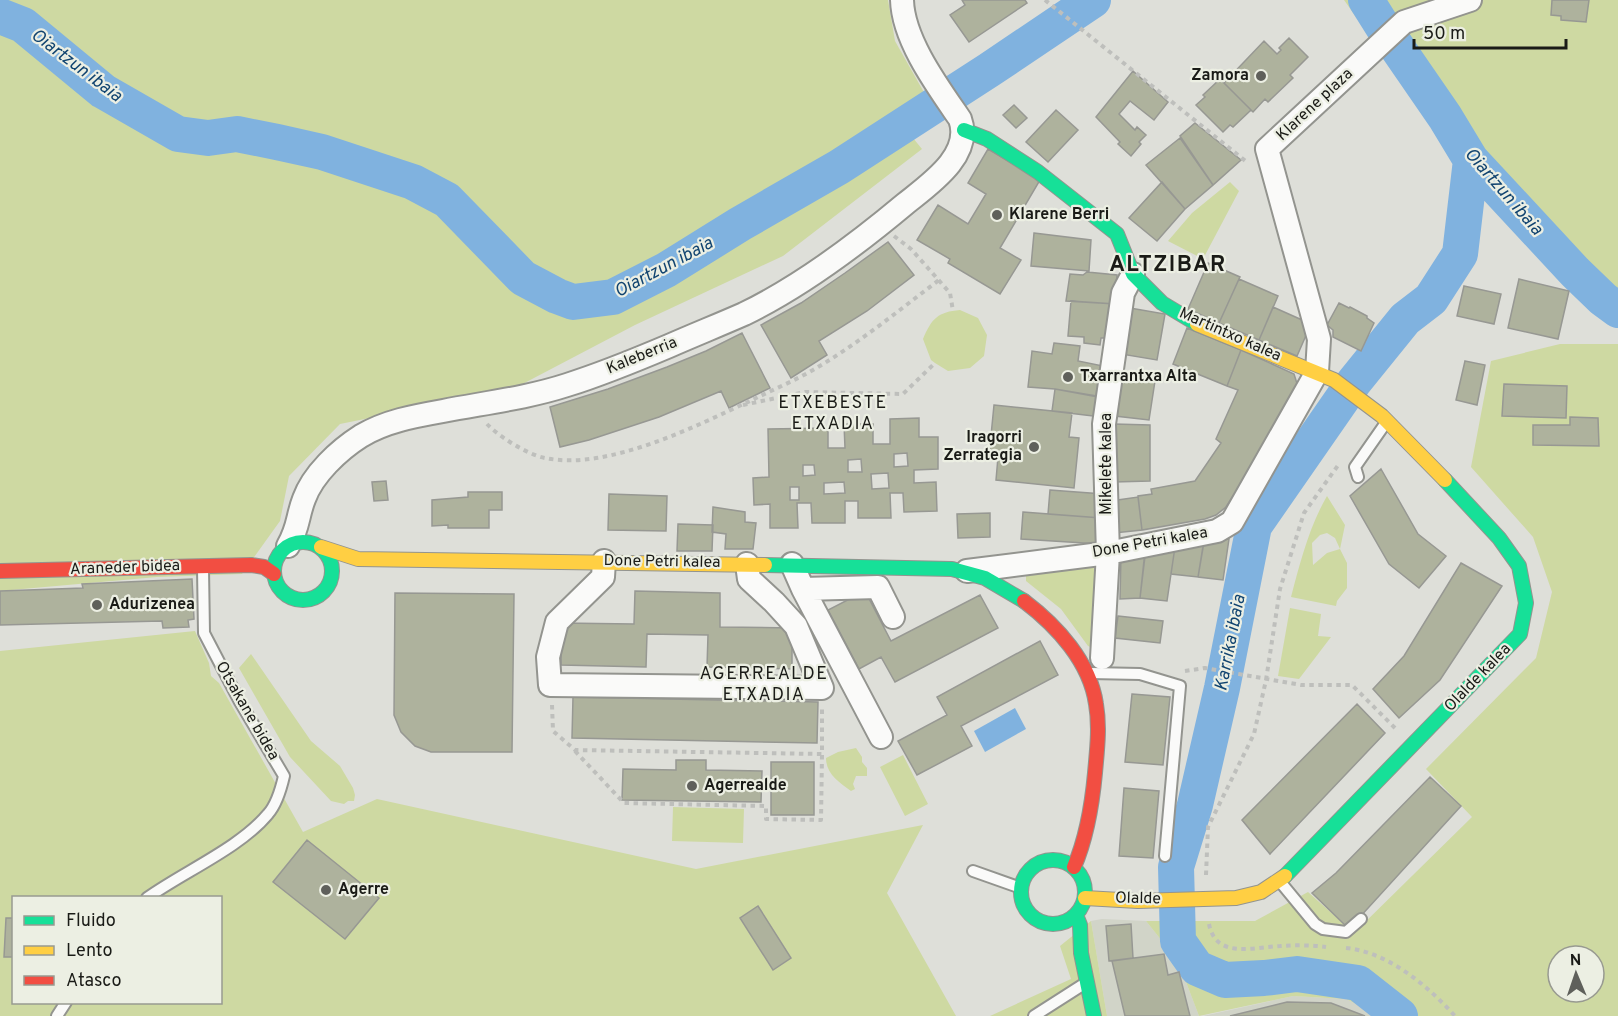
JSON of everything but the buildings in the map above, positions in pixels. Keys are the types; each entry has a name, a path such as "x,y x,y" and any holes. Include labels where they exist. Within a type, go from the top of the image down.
{"street":[{"path":"902,0 902,8 915,47 960,119 964,130"},
{"name":"Klarene plaza","path":"1326,376 1319,339 1267,149 1404,22 1470,0"},
{"name":"Kaleberria","path":"284,549 295,534 303,500 312,484 325,467 360,436 400,420 522,397 567,385 632,362 745,313 812,274 926,188 952,160 962,144 964,130"},
{"name":"Martintxo kalea","path":"964,130 987,139 1038,172 1117,234 1133,274 1162,303 1191,322 1326,376"},
{"name":"Mikelete kalea","path":"1094,666 1108,553 1104,424 1123,293 1133,274"},
{"name":"Olalde kalea","path":"1198,899 1236,898 1261,892 1280,881 1520,634 1526,603 1519,566 1499,538 1387,421 1326,376"},
{"name":"Done Petri kalea","path":"966,571 1108,553 1217,531 1232,522 1326,376"},
{"path":"299,522 304,534 329,556 333,568 332,580"},
{"path":"316,545 298,542 284,549 275,563 274,574 277,585 293,598 304,600 316,598 326,591 332,580 358,559"},
{"name":"Done Petri kalea","path":"316,545 358,559 938,567 966,571 986,579 1031,607 1060,632 1074,651 1094,666 1098,743 1091,815 1084,846 1074,867"},
{"name":"Araneder bidea","path":"251,565 284,549"},
{"path":"604,561 603,577 557,622 548,657 550,685 822,688 796,626 748,579 747,564"},
{"path":"792,564 881,737"},
{"name":"Araneder bidea","path":"0,571 251,565 264,567 274,574"},
{"path":"803,589 879,587 893,617"},
{"path":"1058,860 1065,861 1074,867 1082,876 1085,886 1085,897 1076,915 1055,924 1043,922 1034,917 1026,909 1021,888 1024,877 1031,868 1041,862 1058,860"},
{"name":"Olalde","path":"1085,897 1138,901 1198,899"},
{"path":"1076,915 1080,925 1081,953 1094,1016"}],"lane":[{"path":"1358,477 1355,468 1387,421"},
{"name":"Otsakane bidea","path":"149,896 227,848 253,828 269,813 279,794 284,776 240,702 204,633 203,566"},
{"path":"1094,666 1140,674 1180,686 1165,856"},
{"path":"973,871 1021,888"},
{"path":"1280,881 1315,924 1323,929 1346,932 1361,920"},
{"path":"1034,1016 1086,983"}],"path":[{"path":"1045,0 1250,164"},
{"path":"879,225 911,249 939,280 950,293 953,311"},
{"path":"470,406 498,436 543,458 577,460 629,451 701,424 813,371 860,340 939,280"},
{"path":"737,407 805,392 903,393 935,363"},
{"path":"1334,947 1278,946 1231,950 1218,941 1210,929 1198,899 1208,827 1254,734 1266,680 1280,589 1304,513 1344,459"},
{"path":"1205,668 1301,685 1352,685 1413,746"},
{"path":"550,685 554,731 624,803 766,806 766,819 821,820 822,688"},
{"path":"574,750 822,754"},
{"path":"1344,948 1354,949 1390,963 1438,997 1455,1016"}],"shaded area":[{"path":"1102,919 1146,921 1178,961 1199,1016 1107,1016 1091,921"},
{"path":"1293,996 1346,999 1381,1016 1203,1016"}],"green space":[{"path":"0,0 888,0 895,41 926,96 895,116 922,149 783,256 635,325 513,389 340,424 289,476 280,521 242,574 157,577 0,591"},
{"path":"1344,0 1618,0 1618,327 1484,198"},
{"path":"1230,182 1239,191 1203,259 1168,241 1192,213"},
{"path":"960,310 978,318 987,335 984,356 970,368 948,371 931,360 923,339 929,326 937,317 946,312"},
{"path":"1560,344 1618,344 1618,1016 1381,1016 1346,999 1293,996 1199,1016 1178,961 1146,921 1255,921 1308,892 1354,933 1472,817 1426,769 1536,658 1552,592 1533,537 1471,467 1491,361"},
{"path":"1327,496 1345,525 1340,549 1347,563 1347,588 1336,606 1291,597 1306,545","holes":["1327,533 1335,538 1340,549 1327,553 1313,565 1312,543 1320,535"]},
{"path":"1088,561 1100,576 1098,650 1088,646 1061,609 1026,581 1026,570"},
{"path":"1290,608 1321,614 1318,636 1331,637 1299,679 1278,676"},
{"path":"195,631 209,663 211,676 219,683 303,832 377,799 696,869 923,825 887,893 956,1016 0,1016 0,651"},
{"path":"251,654 311,741 340,766 353,788 354,801 344,804 331,801 290,757 239,668"},
{"path":"856,748 867,768 867,776 856,776 853,784 855,789 851,791 831,773 826,758 838,752"},
{"path":"903,755 928,804 905,816 880,767"},
{"path":"673,807 744,809 743,843 672,841"},
{"path":"1091,921 1107,1016 990,1016 1071,979 1060,946"}],"water":[{"path":"1015,708 1026,729 985,752 974,731"}],"waterway":[{"name":"Oiartzun ibaia","path":"0,16 23,25 103,91 178,134 208,138 237,134 277,142 322,152 413,182 447,200 523,278 573,302 613,297 666,270 839,167 1093,0"},
{"name":"Oiartzun ibaia","path":"1366,0 1445,117 1471,160 1575,272 1618,310"},
{"name":"Karrika ibaia","path":"1400,1016 1358,983 1297,974 1225,980 1197,968 1178,941 1176,867 1195,805 1222,688 1254,526 1354,382 1405,319 1431,299 1460,254 1471,160"}],"traffic: fast":[{"path":"964,130 987,139 1038,172 1117,234 1133,274 1162,303 1197,324"},
{"path":"1285,876 1520,634 1526,603 1519,566 1499,538 1445,480"},
{"path":"297,542 309,542 324,550 332,565 332,571 332,577 324,592 309,600 297,600 282,592 274,577 274,565 282,550 297,542"},
{"path":"765,565 952,569 985,578 1024,601"},
{"path":"1053,860 1065,862 1076,869 1083,880 1085,892 1083,904 1076,915 1065,922 1053,924 1041,922 1030,915 1023,904 1021,892 1023,880 1030,869 1041,862 1053,860"},
{"path":"1076,915 1080,925 1081,953 1094,1016"}],"traffic: slow":[{"path":"1197,324 1334,380 1382,416 1445,480"},
{"path":"321,547 358,559 765,565"},
{"path":"1085,898 1138,901 1236,898 1261,892 1285,876"}],"traffic: jam":[{"path":"0,571 251,565 264,567 274,574"},
{"path":"1024,601 1070,646 1087,674 1096,704 1098,738 1092,797 1086,833 1074,867"}],"place":[{"name":"Zamora","path":"1261,76"},
{"name":"Klarene Berri","path":"997,215"},
{"name":"Txarrantxa Alta","path":"1068,377"},
{"name":"Iragorri Zerrategia","path":"1034,447"},
{"name":"Adurizenea","path":"97,605"},
{"name":"Agerrealde","path":"692,786"},
{"name":"Agerre","path":"326,890"}],"district":[{"name":"ALTZIBAR","path":"1168,265"},
{"name":"ETXEBESTE ETXADIA","path":"833,413"},
{"name":"AGERREALDE ETXADIA","path":"764,684"}]}
